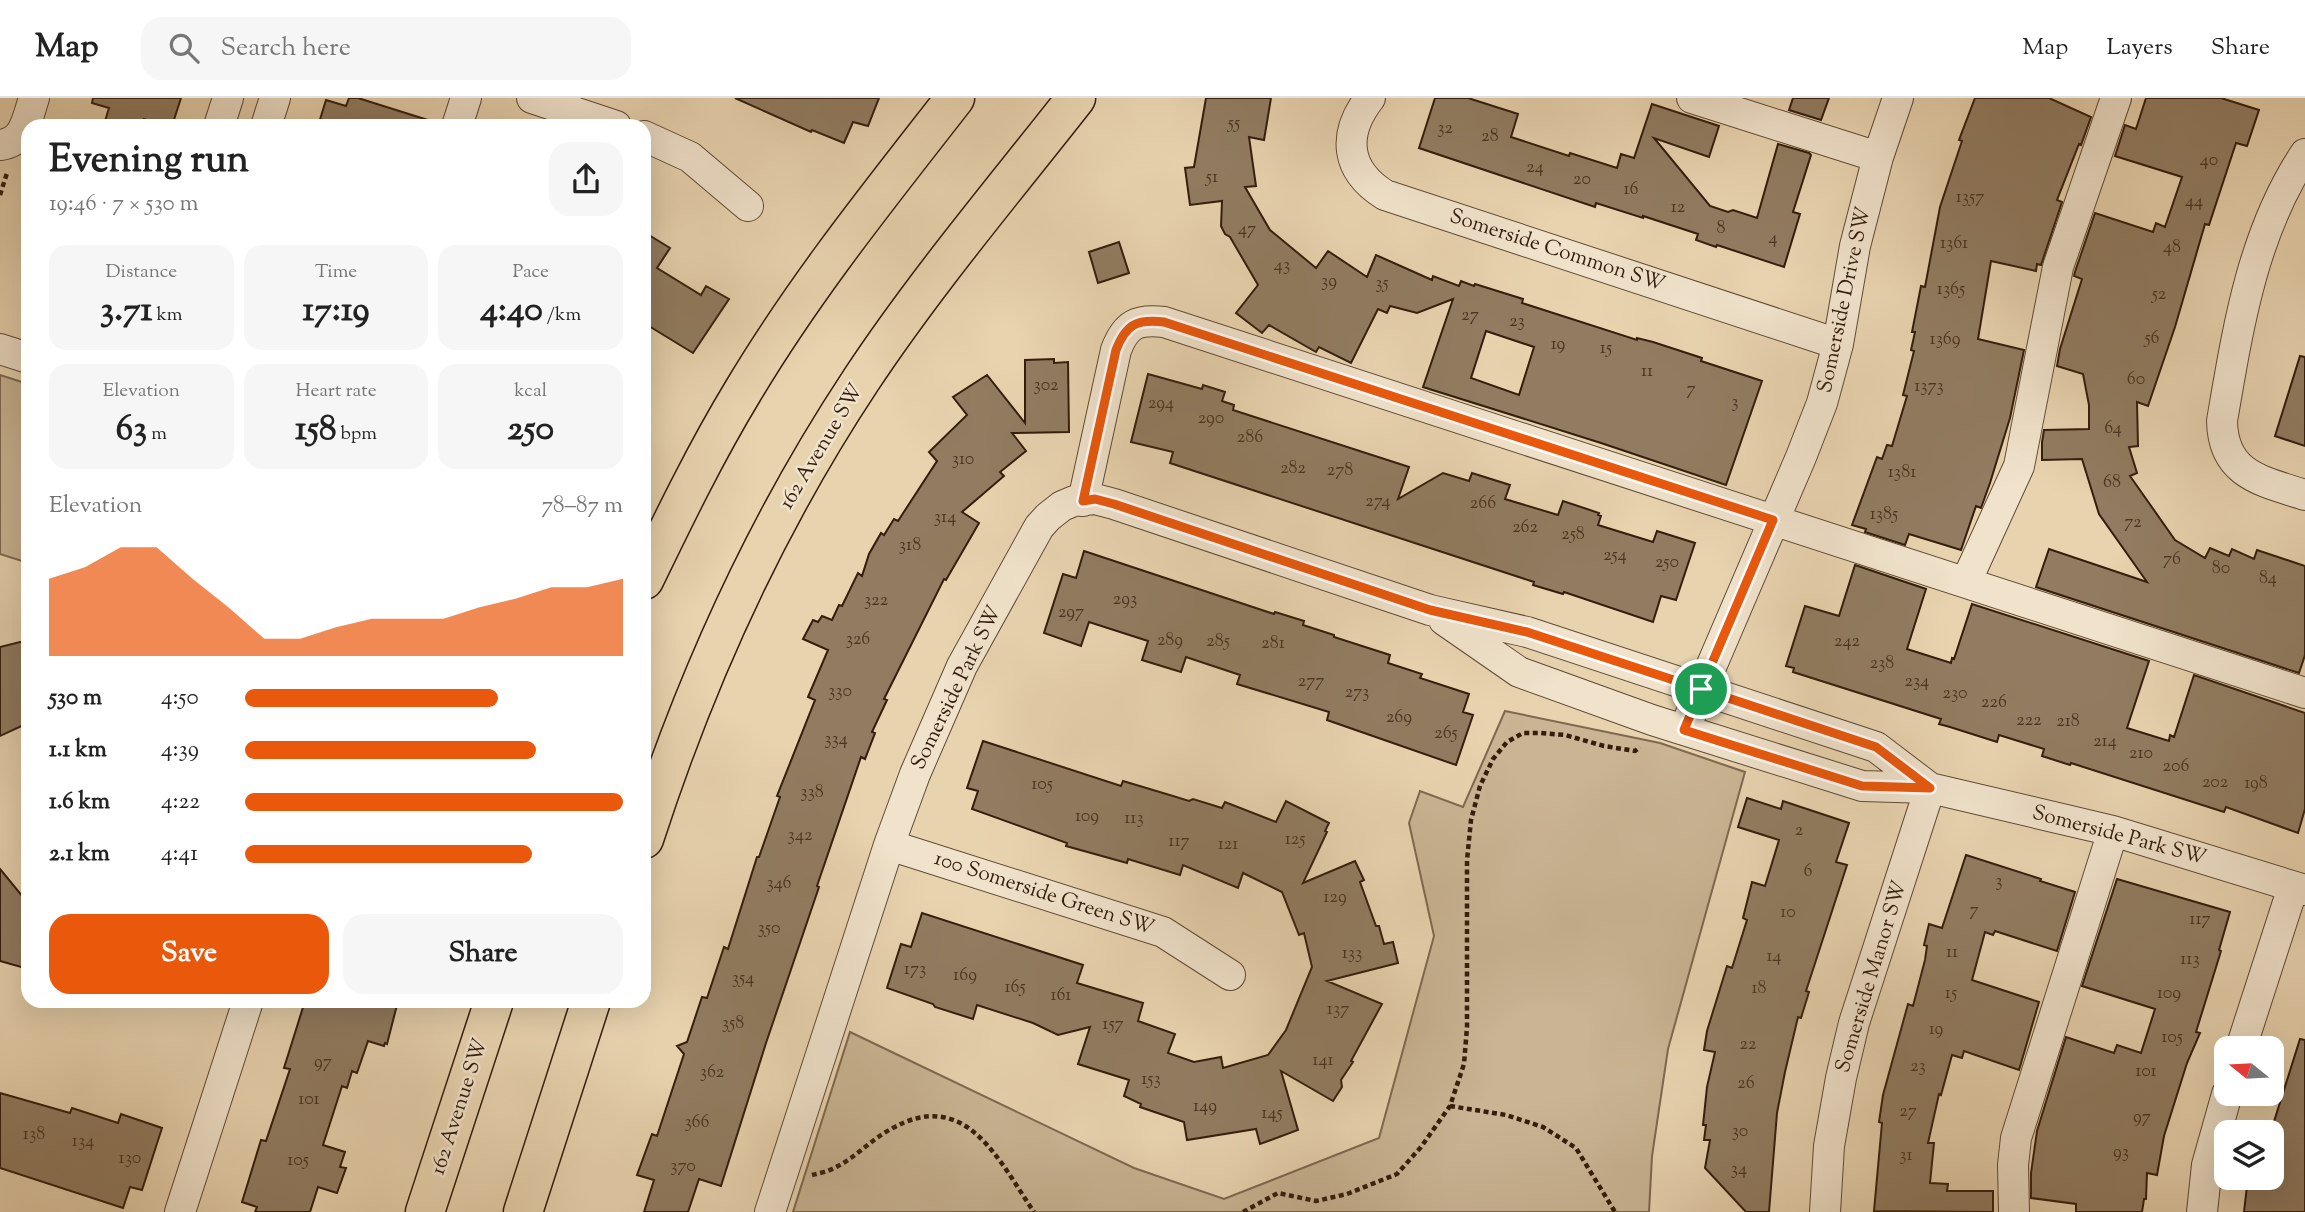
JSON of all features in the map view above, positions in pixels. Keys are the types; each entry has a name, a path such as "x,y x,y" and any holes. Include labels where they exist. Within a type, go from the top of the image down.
{"main road":[{"path":"651,566 704,459 784,326 837,250 955,98"},
{"name":"162 Avenue SW","path":"651,819 679,739 723,632 761,553 821,443 896,330 1076,98"},
{"name":"162 Avenue SW","path":"425,1212 492,1008"},
{"path":"523,1212 589,1008"},
{"path":"441,1212 458,1114"}],"street":[{"path":"27,119 34,98"},
{"path":"221,119 228,98"},
{"path":"268,119 275,98"},
{"path":"459,119 466,98"},
{"path":"532,98 595,119"},
{"name":"Somerside Common SW","path":"1370,98 1354,122 1350,144 1354,163 1362,175 1372,187 1385,195 1838,344"},
{"path":"1692,98 1878,157"},
{"name":"Somerside Drive SW","path":"1684,730 1822,403 1838,344 1855,246 1878,157 1898,98"},
{"path":"1966,582 2019,466 2058,267 2116,98"},
{"path":"0,145 14,142 21,136"},
{"path":"651,139 690,157 748,206"},
{"path":"2305,154 2271,218 2253,264 2238,331 2222,421 2222,435 2227,451 2237,466 2254,478 2305,495"},
{"path":"1083,501 1121,337 1132,324 1149,320 1164,322 2305,693"},
{"path":"0,349 21,356"},
{"name":"Somerside Park SW","path":"770,1212 889,845 915,774 962,666 1039,527 1062,506 1074,501 1095,499 1114,504 1430,610 1527,632 1876,747 1930,788"},
{"name":"Somerside Park SW","path":"1430,610 1519,672 1684,730 1862,786 1930,788 2113,831 2299,889"},
{"name":"Somerside Manor SW","path":"1825,1212 1829,1146 1851,1034 1930,788"},
{"path":"2014,1212 2013,1165 2016,1138 2113,831"},
{"name":"100 Somerside Green SW","path":"889,845 1163,932 1230,975"},
{"path":"2245,1036 2299,889"},
{"path":"180,1212 246,1008"},
{"path":"2202,1212 2207,1165 2224,1106"}],"path":[{"path":"1243,1212 1278,1193 1316,1201 1347,1194 1397,1174 1421,1147 1450,1106 1464,1064 1467,1027 1466,860 1471,820 1480,786 1493,759 1507,742 1523,733 1565,735 1635,751 1642,745"},
{"path":"1450,1106 1506,1115 1543,1127 1576,1148 1615,1212"},
{"path":"784,1168 810,1176 836,1167 891,1128 921,1116 945,1117 971,1127 994,1152 1034,1212"}],"shaded area":[{"path":"0,375 21,382 21,561 0,554"},
{"path":"1505,711 1660,743 1745,772 1668,1049 1652,1156 1649,1212 793,1212 850,1032 1134,1168 1224,1199 1379,1138 1434,936 1409,823 1420,791 1463,807"}],"building":[{"path":"93,98 181,98 174,119 106,119 109,108 92,103"},
{"path":"349,98 358,98 425,119 320,119 326,100 346,106"},
{"path":"735,98 879,98 868,126 853,122 844,143 812,130 811,132"},
{"path":"1206,98 1271,98 1264,140 1249,137 1256,186 1245,187 1270,230 1316,268 1328,251 1367,277 1376,255 1432,280 1433,276 1459,286 1461,281 1474,286 1475,284 1523,299 1522,303 1637,340 1653,342 1762,381 1726,485 1423,387 1453,299 1417,313 1390,306 1387,313 1378,309 1351,363 1319,347 1316,352 1269,325 1262,333 1236,313 1258,285 1221,226 1222,201 1190,205 1185,168 1194,167","holes":["1486,331 1534,347 1519,395 1471,378"]},
{"path":"1435,98 1468,98 1518,114 1511,137 1617,168 1621,154 1634,158 1652,104 1719,126 1709,157 1654,138 1710,206 1757,218 1778,144 1809,153 1811,155 1793,212 1800,214 1784,267 1696,240 1698,234 1643,216 1596,203 1595,207 1419,148"},
{"path":"1793,98 1829,98 1821,120 1789,110"},
{"path":"1975,98 2049,98 2091,117 2057,200 2062,202 2041,265 2037,264 2036,271 1991,261 1978,339 2024,350 2010,418 1981,508 1976,506 1961,550 1909,534 1905,545 1852,525 1877,457 1882,459 1887,445 1892,446 1907,396 1903,395 1914,351 1911,350 1915,332 1912,332 1921,286 1925,287 1940,207 1962,141 1959,140"},
{"path":"2146,98 2221,98 2259,110 2247,146 2236,143 2209,225 2205,224 2175,327 2148,406 2137,402 2138,446 2129,447 2137,473 2130,476 2175,540 2205,558 2210,548 2229,556 2232,549 2254,559 2257,550 2305,566 2305,655 2299,673 2036,587 2049,549 2147,582 2099,514 2082,459 2042,460 2044,430 2089,429 2089,405 2083,374 2057,366 2082,279 2074,276 2095,213 2153,232 2156,223 2165,227 2182,177 2115,156 2125,125 2136,129"},
{"path":"651,236 670,248 657,268 701,295 706,286 729,299 693,353 651,327"},
{"path":"1119,242 1129,273 1098,283 1089,252"},
{"path":"2300,356 2305,357 2305,446 2275,436"},
{"path":"1054,359 1054,363 1068,362 1069,432 1012,433 1026,451 1000,472 1004,476 962,512 979,523 946,580 944,579 884,699 887,700 872,732 875,733 865,759 861,757 721,1186 699,1179 688,1212 644,1212 654,1180 637,1175 652,1134 657,1136 684,1054 677,1046 687,1042 702,997 707,998 724,947 728,949 757,857 780,797 777,796 815,700 808,697 828,650 803,639 813,620 818,622 822,616 832,620 858,573 862,576 869,554 881,533 884,535 894,519 898,521 937,461 929,452 967,415 953,397 987,375 1025,423 1025,360"},
{"path":"1148,374 1202,389 1203,385 1225,392 1222,401 1234,405 1233,410 1409,467 1398,499 1443,473 1469,481 1472,473 1510,485 1505,499 1558,515 1563,501 1599,513 1601,516 1598,525 1653,542 1657,531 1695,543 1676,600 1661,596 1653,622 1564,592 1563,594 1533,585 1534,582 1170,463 1173,452 1131,442"},
{"path":"1084,551 1274,614 1275,612 1304,621 1303,625 1390,655 1388,663 1422,674 1420,678 1469,694 1463,712 1473,715 1456,765 1327,720 1329,712 1237,684 1240,675 1186,657 1181,672 1142,660 1148,641 1089,622 1081,646 1044,633 1063,574 1076,578"},
{"path":"1855,565 1926,589 1907,649 1951,663 1972,604 2149,661 2127,728 2169,741 2170,735 2174,737 2194,675 2305,713 2305,809 2298,833 2226,807 2224,812 2042,756 2044,749 1999,735 1997,742 1939,724 1941,719 1793,672 1794,668 1786,666 1805,606 1839,616"},
{"path":"21,642 21,726 0,736 0,647"},
{"path":"983,741 1121,786 1123,781 1222,808 1225,802 1276,822 1286,801 1329,823 1303,883 1355,861 1364,880 1360,882 1376,926 1379,926 1384,944 1393,942 1398,963 1327,981 1382,1004 1341,1080 1342,1087 1333,1101 1281,1071 1298,1130 1260,1144 1256,1129 1187,1140 1184,1122 1140,1107 1141,1104 1124,1096 1129,1080 1078,1064 1090,1027 1058,1035 1033,1023 977,1005 973,1019 887,988 901,944 911,947 922,913 1083,965 1077,983 1143,1003 1138,1021 1175,1034 1168,1053 1194,1062 1221,1057 1223,1068 1268,1055 1286,1030 1312,967 1304,933 1299,935 1282,892 1243,873 1238,888 1183,865 1180,875 1128,859 1127,863 1066,846 1067,843 972,809 978,791 967,788"},
{"path":"1747,798 1781,809 1783,801 1849,823 1836,862 1847,865 1806,991 1809,992 1801,1018 1798,1017 1785,1072 1777,1113 1769,1212 1746,1212 1705,1168 1710,1140 1704,1140 1706,1125 1703,1125 1707,1087 1715,1052 1704,1050 1707,1031 1727,966 1732,968 1747,920 1743,918 1752,882 1765,886 1779,840 1738,827"},
{"path":"1966,855 2075,892 2057,951 1995,931 1993,935 1985,932 1972,980 2039,1002 2019,1070 1964,1051 1962,1058 1952,1055 1941,1095 1939,1094 1928,1143 1934,1143 1930,1183 1948,1184 1947,1191 1993,1191 1993,1212 1874,1211 1883,1095 1908,1004 1913,1006 1925,960 1927,946 1924,945 1929,924 1942,928"},
{"path":"0,869 21,894 21,967 0,961"},
{"path":"2117,879 2230,912 2196,1032 2200,1033 2187,1063 2164,1136 2157,1175 2147,1173 2146,1199 2142,1212 2076,1212 2076,1204 2031,1198 2031,1173 2037,1131 2066,1037 2114,1053 2117,1045 2141,1053 2155,1009 2082,986"},
{"path":"303,1008 396,1008 387,1044 384,1046 368,1041 357,1073 352,1071 347,1088 342,1086 323,1145 345,1152 340,1167 346,1168 337,1193 318,1187 310,1212 255,1212 257,1207 242,1202 261,1140 266,1141 290,1069 284,1068"},
{"path":"2300,1039 2305,1040 2305,1212 2244,1212 2247,1190 2284,1190 2284,1120 2275,1120 2279,1106 2284,1106 2284,1090"},
{"path":"0,1093 70,1113 72,1108 118,1123 121,1114 162,1128 142,1190 130,1187 123,1208 0,1168"}],"route":[{"path":"1701,689 1527,632 1430,610 1114,504 1095,499 1083,501 1121,337 1132,324 1149,320 1164,322 1773,520 1701,689 1876,747 1930,788 1862,786 1684,730 1701,689"}]}
